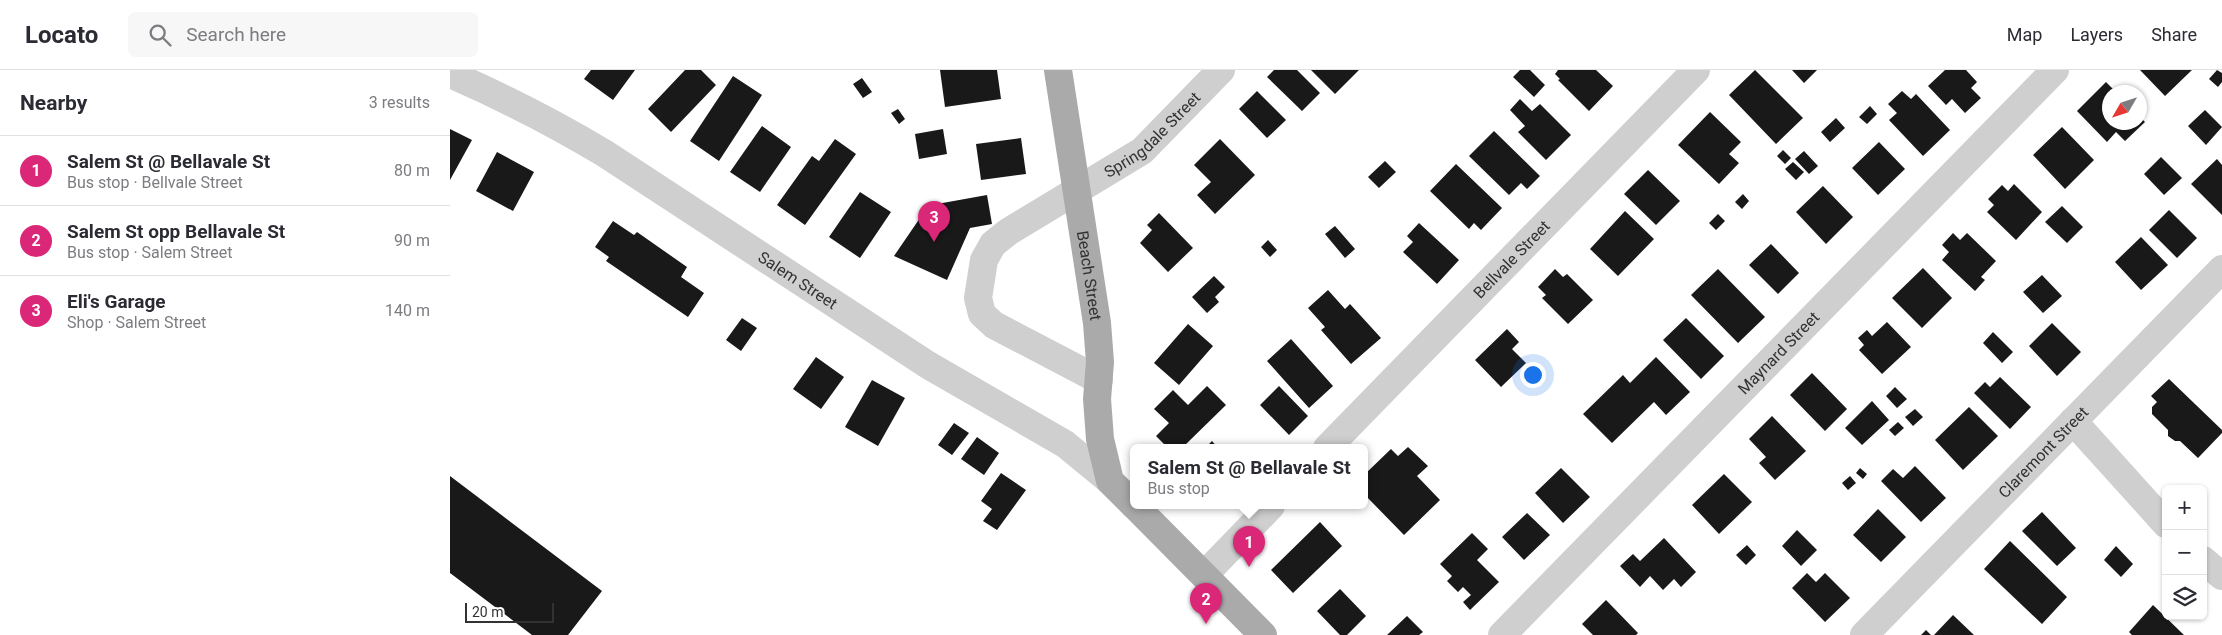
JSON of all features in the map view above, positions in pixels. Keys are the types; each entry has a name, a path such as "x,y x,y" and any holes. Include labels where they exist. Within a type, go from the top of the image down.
{"main road":[{"name":"Beach Street","path":"1058,70 1097,323 1100,362 1097,399 1100,440 1110,481"},
{"name":"Salem Street","path":"1110,481 1130,500"},
{"name":"Salem Street","path":"1139,509 1263,635"}],"street":[{"name":"Springdale Street","path":"1099,380 994,325 982,314 978,303 978,292 984,260 993,244 1008,232 1147,147 1221,70"},
{"name":"Bellvale Street","path":"1331,444 1696,70"},
{"name":"Maynard Street","path":"1502,635 2055,70"},
{"name":"Salem Street","path":"450,74 497,94 604,153 928,365 1065,444 1110,481"},
{"name":"Claremont Street","path":"1864,635 2222,269"},
{"path":"2073,421 2162,520"},
{"path":"1204,575 1268,509"},
{"path":"2207,563 2222,576"}],"building":[{"path":"591,70 635,70 613,100 584,79"},
{"path":"685,70 701,70 716,85 671,132 648,109"},
{"path":"940,70 997,70 1001,99 945,107"},
{"path":"1274,70 1297,70 1320,93 1302,111 1267,77"},
{"path":"1311,70 1359,70 1335,94"},
{"path":"1520,70 1530,70 1545,85 1534,97 1513,77"},
{"path":"1558,70 1596,70 1613,86 1589,111 1558,80 1560,79 1555,74"},
{"path":"1755,70 1803,118 1776,144 1729,95"},
{"path":"1792,70 1817,70 1804,83"},
{"path":"1945,70 1966,70 1977,82 1971,88 1981,98 1965,113 1952,99 1946,105 1928,86"},
{"path":"2140,70 2192,70 2165,96"},
{"path":"2217,70 2222,73 2222,82 2218,87 2209,79"},
{"path":"733,76 762,95 719,161 690,141"},
{"path":"862,78 872,92 863,98 853,84"},
{"path":"2102,86 2102,130 2137,130 2125,141 2116,132 2107,142 2077,111"},
{"path":"1257,91 1286,120 1267,138 1239,109"},
{"path":"1902,91 1911,99 1916,94 1950,130 1923,156 1889,120 1897,113 1888,104"},
{"path":"1520,99 1532,111 1540,104 1571,135 1546,160 1518,132 1525,126 1510,110"},
{"path":"1870,106 1877,114 1867,124 1859,117"},
{"path":"898,109 905,119 899,124 891,113"},
{"path":"2205,110 2222,127 2206,145 2188,126"},
{"path":"1710,112 1741,142 1729,154 1739,163 1719,184 1678,145"},
{"path":"1836,118 1845,128 1830,142 1821,132"},
{"path":"762,126 791,147 760,192 730,172"},
{"path":"2062,127 2094,160 2065,189 2033,155"},
{"path":"450,129 472,140 450,180"},
{"path":"943,129 947,154 919,159 915,134"},
{"path":"1494,131 1540,176 1527,189 1521,183 1509,195 1469,156"},
{"path":"1021,138 1026,174 981,180 976,144"},
{"path":"835,139 856,154 805,225 777,205 812,156 819,161"},
{"path":"1220,139 1255,175 1215,214 1197,195 1211,182 1194,165"},
{"path":"1879,142 1905,169 1878,195 1852,168"},
{"path":"1783,150 1791,158 1785,164 1777,156"},
{"path":"1804,151 1818,166 1809,174 1795,159"},
{"path":"497,152 534,172 513,211 476,191"},
{"path":"2161,157 2182,178 2164,195 2144,174"},
{"path":"2217,159 2222,165 2222,215 2191,184"},
{"path":"1385,161 1396,172 1379,188 1368,177"},
{"path":"1793,162 1804,172 1796,180 1785,169"},
{"path":"1456,164 1502,208 1481,230 1474,223 1469,229 1430,191"},
{"path":"1648,170 1680,201 1656,225 1624,194"},
{"path":"2014,184 2042,212 2016,240 1987,212 1994,205 1988,199 2002,185 2008,191"},
{"path":"1823,186 1853,217 1826,244 1796,212"},
{"path":"860,192 891,212 860,258 829,237"},
{"path":"1743,194 1749,201 1742,209 1735,202"},
{"path":"987,195 992,224 970,228 947,280 894,256 922,215 929,220 937,204"},
{"path":"2062,206 2083,227 2067,243 2045,222"},
{"path":"2169,210 2197,238 2177,258 2149,230"},
{"path":"1625,211 1654,239 1618,276 1590,249"},
{"path":"1159,213 1193,248 1168,272 1140,243 1152,230 1147,225"},
{"path":"1718,214 1725,221 1716,230 1709,223"},
{"path":"613,221 634,235 637,232 687,267 681,277 704,293 688,317 606,261 609,257 595,247"},
{"path":"1419,223 1459,260 1437,284 1403,252 1413,242 1407,236"},
{"path":"1335,226 1355,249 1345,258 1325,234"},
{"path":"1953,233 1960,240 1967,233 1996,261 1981,277 1985,280 1975,291 1942,260 1949,252 1942,245"},
{"path":"2141,237 2168,265 2141,290 2115,262"},
{"path":"1268,240 1277,250 1270,257 1261,247"},
{"path":"1771,244 1799,273 1778,294 1749,265"},
{"path":"1923,268 1952,298 1922,328 1892,298"},
{"path":"1555,269 1563,277 1567,274 1593,300 1568,324 1542,298 1546,295 1538,287"},
{"path":"1718,269 1765,317 1738,343 1691,295"},
{"path":"2042,275 2062,296 2043,313 2023,292"},
{"path":"1214,276 1225,287 1215,297 1219,302 1207,313 1192,297"},
{"path":"1328,290 1345,309 1350,304 1381,338 1351,364 1321,330 1325,327 1308,308"},
{"path":"742,318 757,328 741,351 726,340"},
{"path":"1686,318 1724,356 1701,379 1663,340"},
{"path":"1887,322 1911,347 1882,374 1859,350 1864,345 1858,338 1867,330 1872,336"},
{"path":"2052,323 2081,352 2057,376 2029,346"},
{"path":"1188,324 1213,346 1179,385 1154,363"},
{"path":"1507,329 1519,342 1512,349 1526,363 1501,387 1475,360"},
{"path":"1993,332 2013,352 2002,363 1983,343"},
{"path":"1291,339 1333,386 1309,408 1267,361"},
{"path":"816,357 844,377 821,409 793,389"},
{"path":"1656,357 1690,392 1666,415 1654,402 1612,443 1583,414 1623,375 1630,383"},
{"path":"1812,373 1847,409 1825,431 1790,395"},
{"path":"2000,377 2031,407 2010,429 1974,393 1985,382 1990,387"},
{"path":"2169,379 2222,430 2222,433 2198,458 2180,441 2175,441 2168,436 2168,430 2152,414 2152,407 2157,402 2151,396"},
{"path":"872,380 905,398 878,446 845,427"},
{"path":"1207,386 1226,405 1186,444 1164,444 1156,436 1169,423 1154,409 1173,390 1188,405"},
{"path":"1279,386 1308,416 1289,435 1260,405"},
{"path":"1895,387 1907,399 1897,408 1886,396"},
{"path":"1872,401 1889,420 1862,445 1845,428"},
{"path":"1969,407 1998,436 1963,470 1935,440"},
{"path":"1915,409 1923,417 1913,426 1905,417"},
{"path":"1772,416 1806,451 1775,480 1759,463 1766,457 1749,439"},
{"path":"1898,422 1904,428 1895,436 1889,430"},
{"path":"954,423 969,433 952,455 938,445"},
{"path":"977,437 999,453 984,475 961,459"},
{"path":"1408,447 1428,466 1417,476 1440,500 1404,535 1368,498 1368,471 1391,449 1398,456"},
{"path":"1915,466 1946,498 1921,522 1881,481 1893,469 1903,478"},
{"path":"1561,468 1590,497 1563,523 1535,493"},
{"path":"1860,468 1867,474 1863,479 1856,473"},
{"path":"1001,473 1026,490 997,530 983,521 992,509 981,501"},
{"path":"1724,474 1752,502 1719,534 1692,505"},
{"path":"450,476 602,591 568,635 532,635 450,573"},
{"path":"1850,476 1856,483 1848,490 1842,483"},
{"path":"1878,509 1906,537 1881,562 1853,535"},
{"path":"2042,512 2076,548 2057,566 2022,531"},
{"path":"1527,513 1550,535 1524,560 1502,537"},
{"path":"1320,522 1342,546 1293,593 1271,570"},
{"path":"1797,530 1817,550 1801,566 1782,546"},
{"path":"1472,533 1488,549 1477,560 1499,582 1470,610 1463,602 1471,595 1463,587 1458,592 1447,581 1452,576 1440,564"},
{"path":"1664,538 1696,572 1681,587 1674,579 1663,590 1650,576 1640,587 1620,566 1633,554 1640,561"},
{"path":"2010,541 2067,597 2042,624 1984,569"},
{"path":"1747,545 1756,555 1746,565 1736,555"},
{"path":"2116,546 2133,564 2121,577 2104,560"},
{"path":"1807,573 1816,582 1825,573 1850,598 1825,622 1792,588"},
{"path":"1340,589 1366,616 1347,635 1340,635 1317,611"},
{"path":"1606,600 1638,633 1636,635 1593,635 1582,624"},
{"path":"2153,605 2162,614 2162,620 2168,620 2184,635 2132,635 2129,632"},
{"path":"1953,615 1974,635 1934,635"},
{"path":"1407,616 1423,632 1419,635 1387,635"},
{"path":"1926,630 1931,635 1921,635"}],"place":[{"name":"Eli's Garage","path":"934,242"},
{"name":"Salem St @ Bellavale St","path":"1249,567"},
{"name":"Salem St opp Bellavale St","path":"1206,624"}]}
